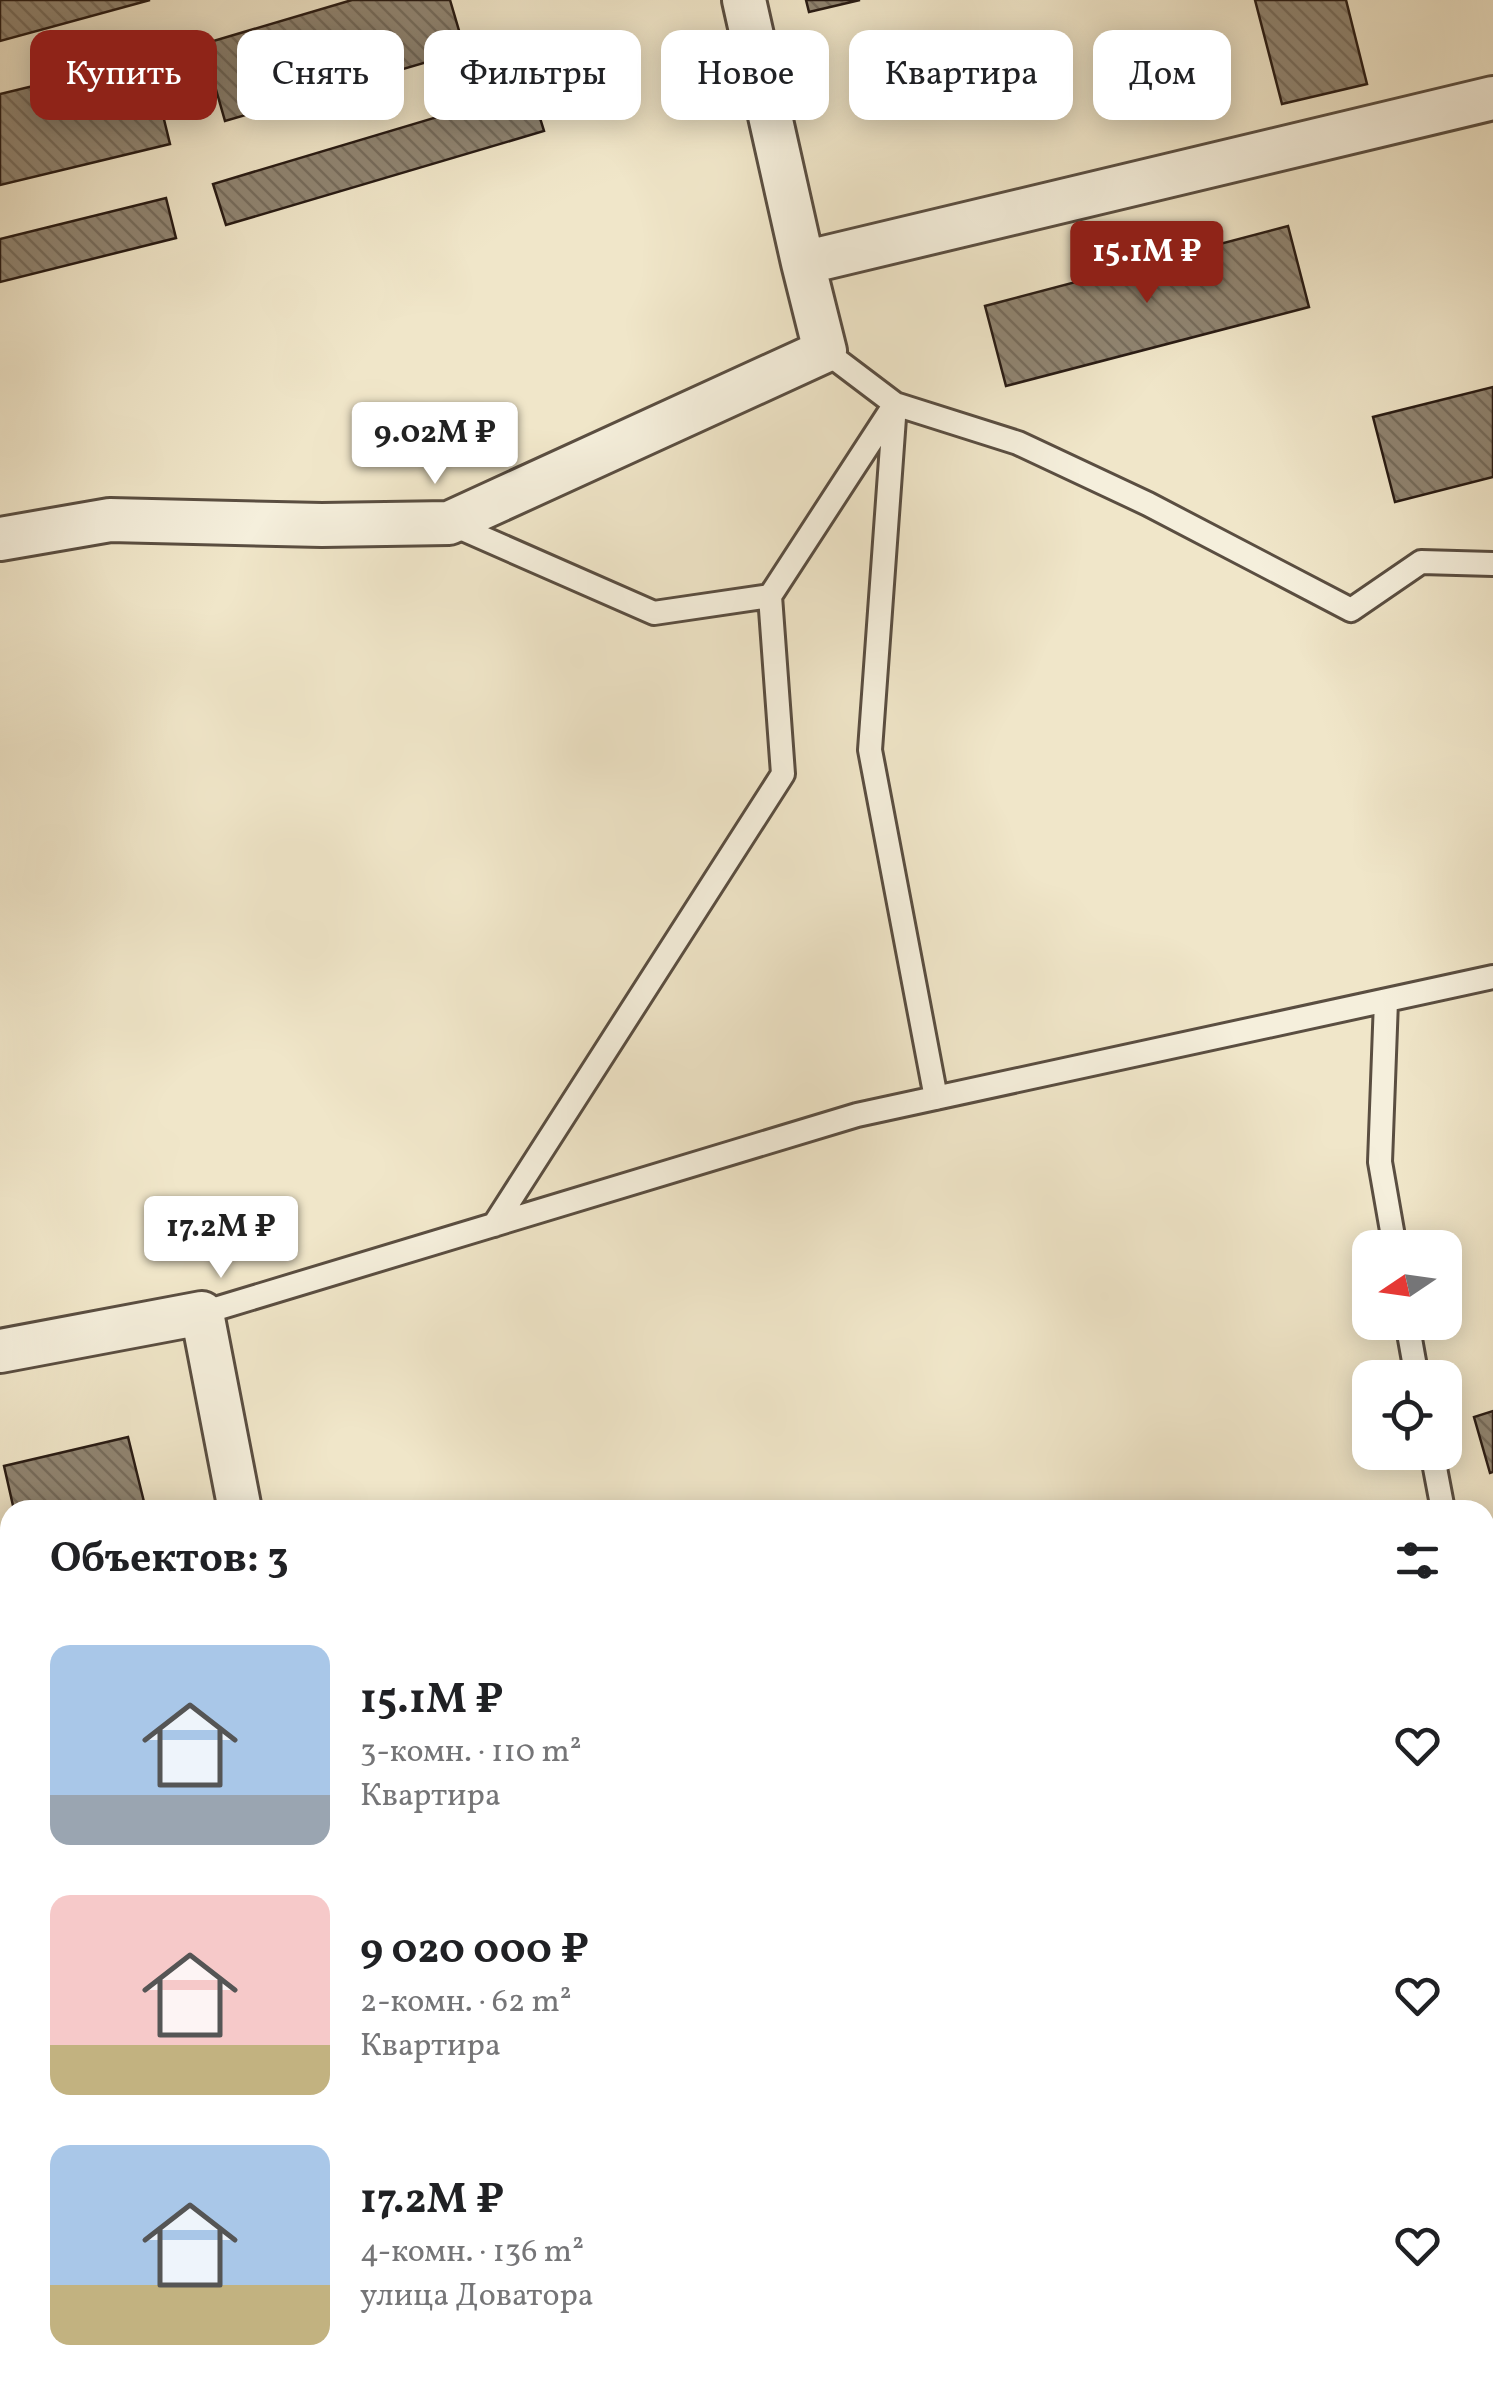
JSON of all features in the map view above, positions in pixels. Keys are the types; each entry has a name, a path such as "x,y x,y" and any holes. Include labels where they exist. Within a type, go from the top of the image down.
{"street":[{"path":"0,540 110,520 450,524 824,351 744,0"},
{"path":"802,262 1493,98"},
{"path":"0,1351 202,1313 238,1500"}],"lane":[{"path":"824,351 895,404 1018,443 1148,504 1351,610 1421,562 1493,564"},
{"path":"494,1225 783,774 770,596 895,404"},
{"path":"895,404 870,750 936,1098"},
{"path":"450,524 654,613 770,596"},
{"path":"202,1313 857,1115 1493,977"},
{"path":"1386,1001 1380,1162 1392,1230"},
{"path":"1436,1470 1442,1500"}],"building":[{"path":"0,0 150,0 30,30 0,41"},
{"path":"352,0 450,0 459,30 424,30 424,63 404,69 404,30 250,30"},
{"path":"806,0 860,0 809,12"},
{"path":"1255,0 1346,0 1367,84 1282,104"},
{"path":"237,34 237,118 225,121 217,93 217,40"},
{"path":"30,87 30,120 164,120 170,144 0,185 0,94"},
{"path":"427,120 541,120 544,131 226,225 213,184"},
{"path":"166,198 176,238 0,282 0,239"},
{"path":"1288,226 1309,307 1006,386 985,306"},
{"path":"1493,387 1493,477 1395,502 1373,417"},
{"path":"1493,1411 1493,1472 1490,1473 1474,1417"},
{"path":"128,1437 144,1500 12,1500 4,1466"}]}
